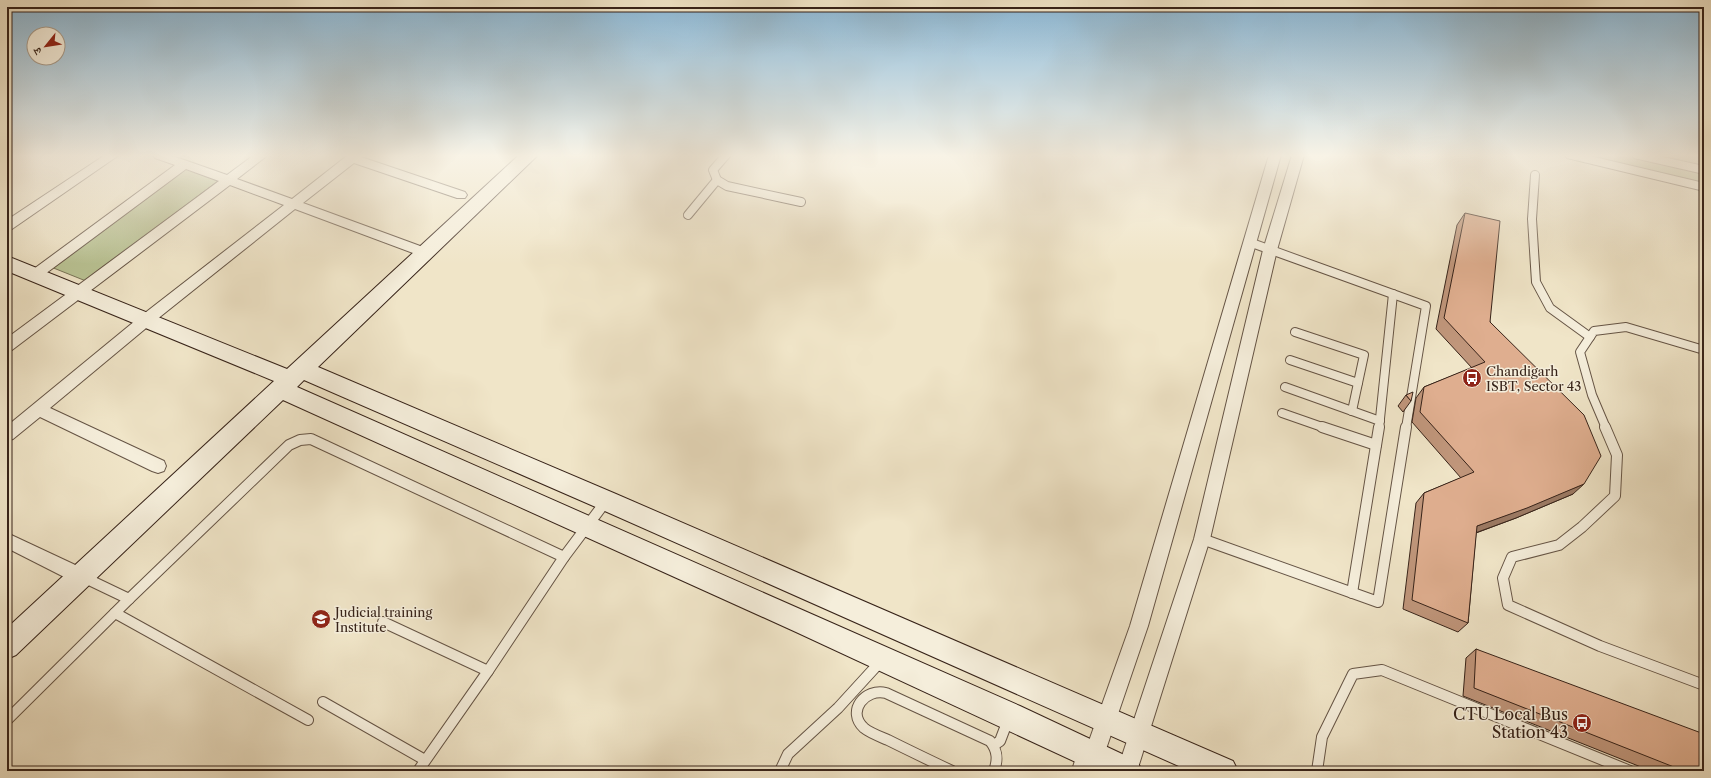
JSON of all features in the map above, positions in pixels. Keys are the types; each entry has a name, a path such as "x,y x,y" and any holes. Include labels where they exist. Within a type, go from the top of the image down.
{"street":[{"path":"7,226 59,191"},
{"path":"36,274 148,191"},
{"path":"7,346 213,191"},
{"path":"259,191 426,253"},
{"path":"7,435 146,320 309,191"},
{"path":"451,191 461,195"},
{"path":"7,646 491,191"},
{"path":"1085,758 1107,719 1139,626 1265,191"},
{"path":"290,379 588,528 883,658 1010,716 1085,758 1127,771 1202,539 1270,250 1287,191"},
{"path":"7,263 290,379 607,501 1223,771"},
{"path":"38,409 158,466"},
{"path":"7,540 80,576"}],"lane":[{"path":"688,215 708,191"},
{"path":"751,191 801,202"},
{"path":"1534,191 1532,219 1536,282 1550,308 1590,337"},
{"path":"1202,539 1378,602 1426,306 1250,242"},
{"path":"1352,593 1380,421 1393,294"},
{"path":"1704,350 1626,327 1594,331 1580,352 1592,395 1617,455 1615,496 1582,527 1559,545 1512,557 1503,578 1508,605 1600,646 1704,685"},
{"path":"1295,332 1364,355 1352,411"},
{"path":"1290,360 1358,383"},
{"path":"1285,387 1380,421"},
{"path":"1282,413 1376,445"},
{"path":"7,720 129,599 289,445 300,440 311,439 564,557"},
{"path":"418,771 488,671 564,557 588,528 607,501"},
{"path":"80,576 129,599"},
{"path":"115,613 308,720"},
{"path":"383,622 488,671"},
{"path":"780,771 788,754 838,708 883,658"},
{"path":"1317,771 1322,736 1353,674 1382,670 1630,771"},
{"path":"952,771 865,729 858,719 856,712 858,705 865,696 880,692 896,697 990,741 994,745 998,755 998,763 994,771"},
{"path":"323,702 425,760"},
{"path":"994,745 1000,741 1010,716"}],"green space":[{"path":"155,191 204,191 86,281 51,267"}],"building":[{"path":"1465,213 1500,221 1490,322 1584,415 1601,456 1584,484 1527,508 1477,526 1468,623 1412,600 1424,493 1474,472 1420,412 1424,387 1485,362 1444,318"},
{"path":"1413,392 1411,401 1406,395"},
{"name":"CTU Local Bus Station 43","path":"1476,649 1704,734 1704,771 1684,771 1474,688"}],"place":[{"name":"Chandigarh ISBT, Sector 43","path":"1472,378"},
{"name":"Judicial training Institute","path":"321,619"},
{"name":"CTU Local Bus Station 43","path":"1582,723"}]}
